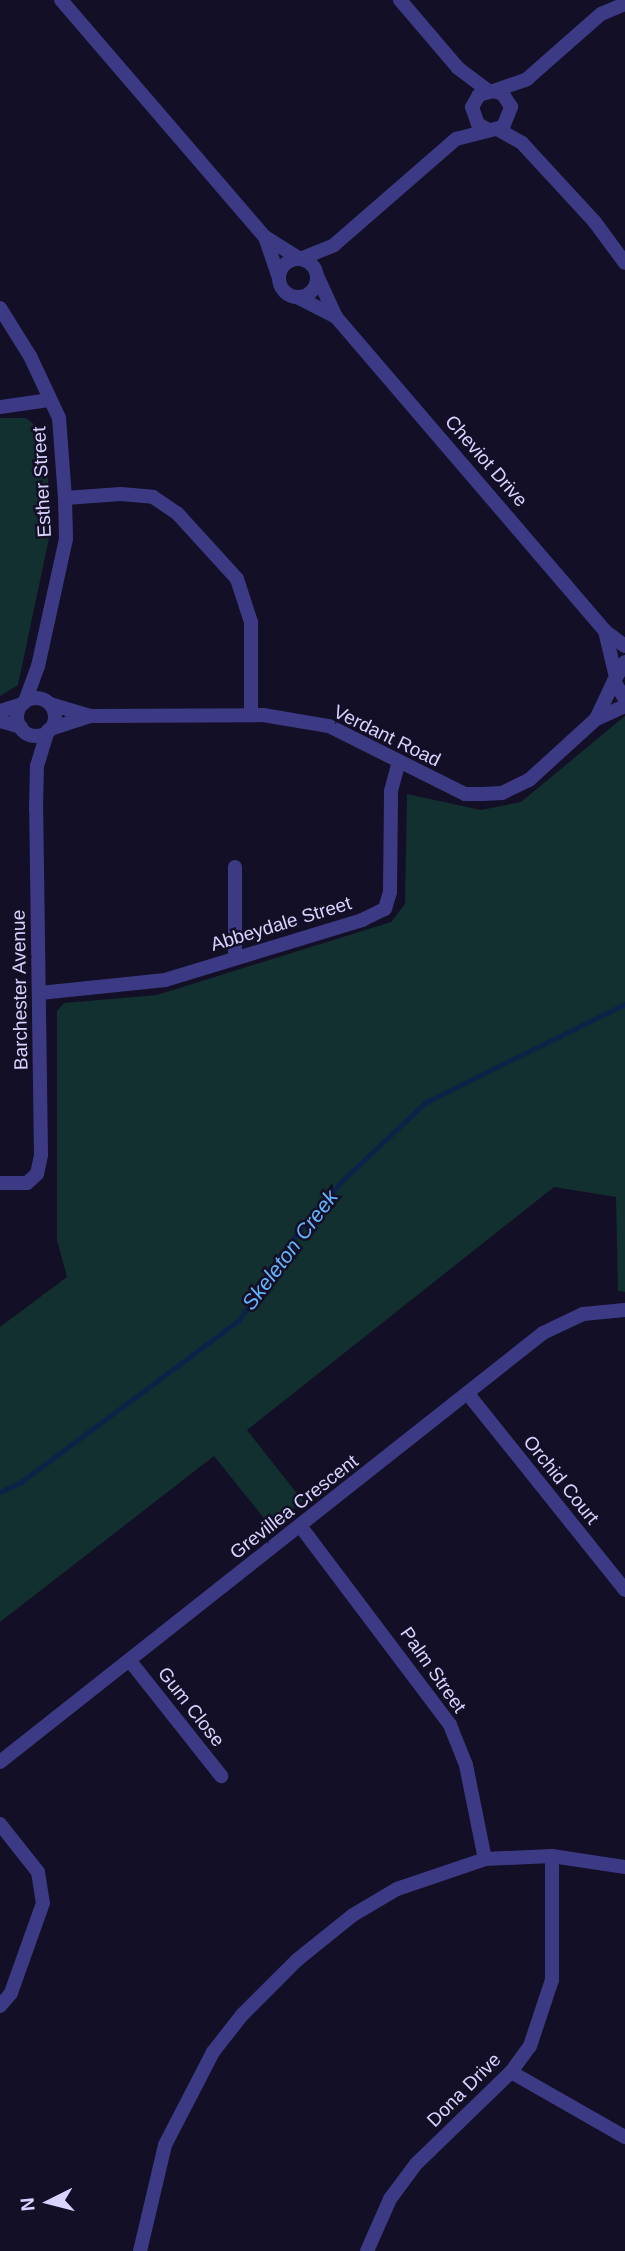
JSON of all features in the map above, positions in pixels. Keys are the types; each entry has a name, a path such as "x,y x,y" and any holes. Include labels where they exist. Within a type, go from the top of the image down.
{"street":[{"path":"61,0 265,236 299,259 313,265 318,278"},
{"path":"400,0 458,68 491,91 503,94 511,109 522,144"},
{"path":"456,139 493,130 507,122 527,79 601,14 625,4"},
{"path":"458,68 473,105 474,119 522,144 594,221 625,263"},
{"path":"279,281 283,266 334,245 456,139 473,105 491,91 527,79"},
{"path":"265,236 279,281 285,292 297,297 310,293 334,245"},
{"name":"Cheviot Drive","path":"318,278 336,317 605,631 625,646"},
{"name":"Cheviot Drive","path":"297,297 336,317"},
{"name":"Esther Street","path":"0,308 30,356 59,418 65,498 66,539 38,666 24,703"},
{"path":"0,407 49,400"},
{"path":"65,498 121,494 153,497 177,513 237,579 251,622 251,715"},
{"name":"Cheviot Drive","path":"605,631 625,699"},
{"name":"Esther Street","path":"38,666 48,703"},
{"name":"Verdant Road","path":"596,719 618,672"},
{"path":"22,729 18,715 24,703"},
{"path":"0,711 24,703 48,703 55,716 49,730 36,736 0,721"},
{"name":"Verdant Road","path":"48,703 90,716 251,715 328,726 465,794 502,793 529,780 596,719 625,706"},
{"name":"Verdant Road","path":"49,730 90,716"},
{"name":"Barchester Avenue","path":"22,729 37,766"},
{"name":"Barchester Avenue","path":"0,1183 27,1184 39,1163 37,766 49,730"},
{"name":"Abbeydale Street","path":"40,993 136,986 235,958 384,909 390,892 391,791 399,762"},
{"path":"235,867 235,958"},
{"name":"Grevillea Crescent","path":"0,1762 562,1321 625,1310"},
{"name":"Orchid Court","path":"468,1394 625,1590"},
{"name":"Palm Street","path":"301,1527 450,1725 466,1765 485,1859"},
{"name":"Gum Close","path":"130,1661 221,1776"},
{"path":"0,1824 38,1872 43,1903 41,1920 11,1993 0,2006"},
{"path":"140,2251 165,2145 213,2052 242,2015 297,1961 353,1915 397,1889 485,1859 552,1856 625,1867"},
{"name":"Dona Drive","path":"367,2251 390,2199 416,2164 511,2072 530,2046 552,1980 552,1856"},
{"path":"511,2072 625,2137"}],"green space":[{"path":"0,418 26,418 40,429 48,476 49,538 18,685 0,696"},
{"path":"625,716 625,1292 618,1291 616,1197 554,1187 247,1430 303,1501 271,1527 214,1456 0,1622 0,1327 67,1277 57,1240 57,1011 64,1003 157,995 391,922 405,904 407,794 481,810 521,802"}],"waterway":[{"name":"Skeleton Creek","path":"0,1492 21,1482 239,1320 294,1238 343,1180 426,1102 625,1004"}]}
